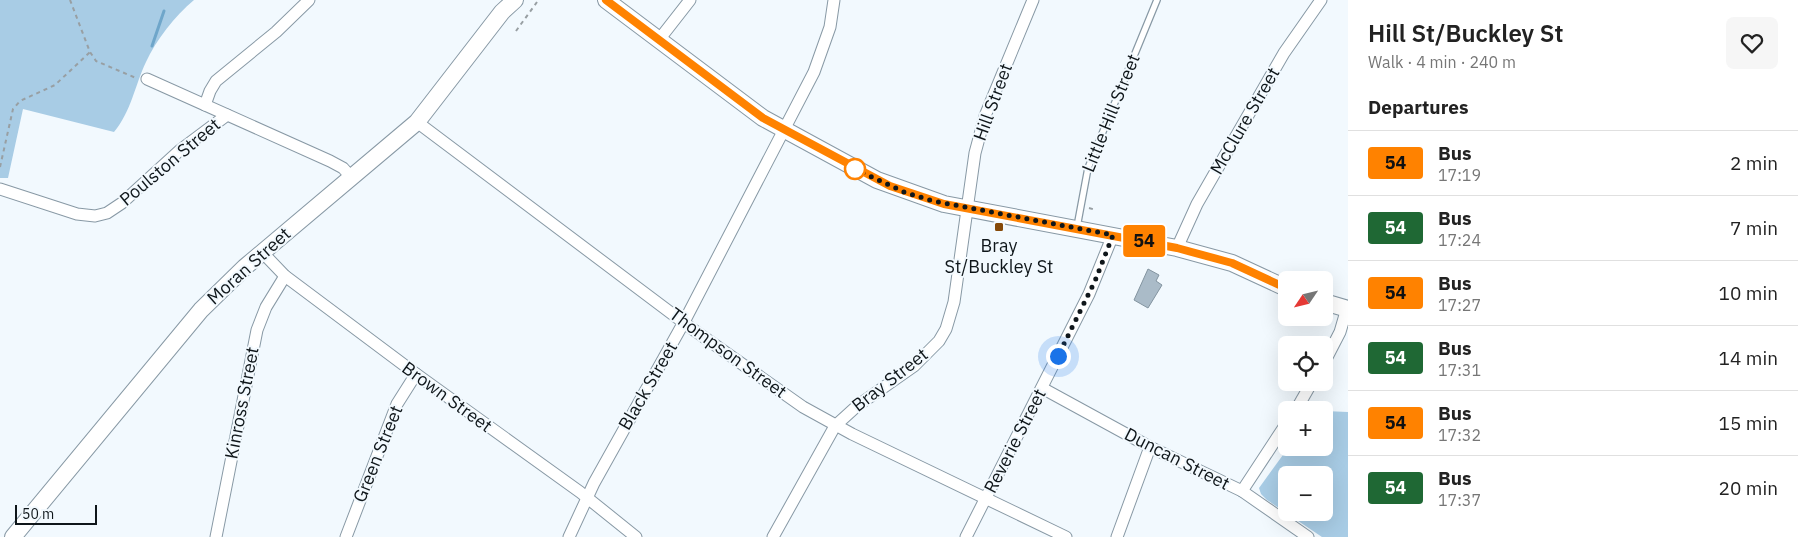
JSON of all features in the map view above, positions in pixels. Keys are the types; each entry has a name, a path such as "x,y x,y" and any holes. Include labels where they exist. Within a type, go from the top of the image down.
{"street":[{"name":"Poulston Street","path":"205,106 216,81 276,32 309,0"},
{"name":"Moran Street","path":"13,537 201,310 262,252 417,122 505,6 515,0"},
{"path":"606,0 658,41 783,130 877,180 922,198 966,208 1177,248 1232,263 1278,284"},
{"path":"658,41 690,0"},
{"name":"Black Street","path":"569,537 586,497 684,322 814,72 826,42 834,0"},
{"name":"Hill Street","path":"966,208 975,153 986,116 1032,0"},
{"name":"McClure Street","path":"1177,248 1196,204 1284,53 1321,0"},
{"path":"147,79 330,161 343,168 352,178"},
{"name":"Poulston Street","path":"0,189 77,214 95,216 107,213 122,203 179,151 226,115"},
{"name":"Thompson Street","path":"417,122 774,388 835,426 1066,537"},
{"name":"Bray Street","path":"773,537 835,426 857,406 914,366 939,341 946,328 954,302 966,208"},
{"name":"Reverie Street","path":"966,537 1095,281 1113,235"},
{"name":"Brown Street","path":"262,252 285,276 586,497 636,537"},
{"name":"Kinross Street","path":"216,537 257,330 266,307 285,276"},
{"path":"1333,304 1348,308 1333,346"},
{"name":"Green Street","path":"346,537 397,404 416,374"},
{"name":"Duncan Street","path":"1042,388 1150,447 1242,491 1308,537"},
{"path":"1242,491 1278,436"},
{"path":"1117,537 1150,447"}],"lane":[{"name":"Little Hill Street","path":"1077,229 1088,168 1157,0"}],"path":[{"path":"70,0 90,52 96,61 140,80 147,79"},
{"path":"516,31 537,2"},
{"path":"0,167 13,109 20,101 55,85 90,52"}],"shaded area":[{"path":"0,0 194,0 173,21 155,45 142,71 125,116 114,132 23,109 8,178 0,178"},
{"path":"1333,411 1348,412 1348,537 1322,537 1298,521 1333,521 1333,466 1278,466 1278,507 1261,494 1259,488 1282,456 1333,456"}],"building":[{"path":"1148,269 1159,275 1156,281 1162,285 1148,308 1134,300"}],"waterway":[{"path":"152,46 164,11"}],"bus line":[{"name":"54","path":"606,0 658,41 763,118 877,180 904,192 944,204 1177,248 1232,263 1278,284"}],"place":[{"name":"Bray St/Buckley St","path":"999,227"}],"route":[{"path":"855,169 904,192 933,201 1113,235 1095,281 1058,356"}]}
